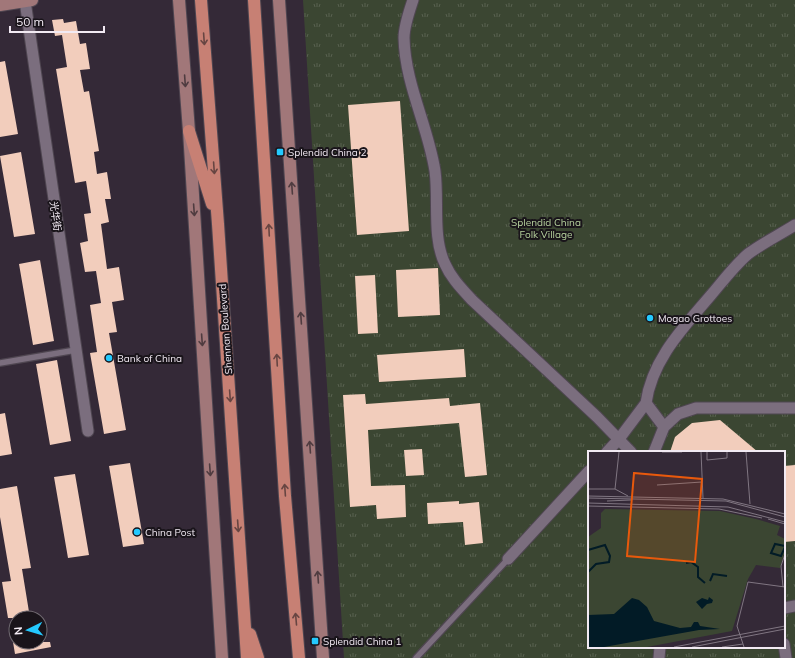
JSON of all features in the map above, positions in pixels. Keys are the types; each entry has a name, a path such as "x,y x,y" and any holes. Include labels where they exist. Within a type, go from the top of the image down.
{"main road":[{"path":"179,0 189,131 222,658"},
{"name":"Shennan Boulevard","path":"201,0 218,224 247,658"},
{"path":"254,0 285,496 299,658"},
{"path":"279,0 323,658"},
{"path":"0,5 28,1"},
{"path":"189,131 218,224"},
{"path":"244,616 258,658"}],"street":[{"path":"413,0 404,36 406,62 426,131 435,171 438,238 444,264 455,281 472,300 630,451"},
{"name":"光华街","path":"28,1 88,432"},
{"path":"608,451 619,439 646,403 652,377 675,338 734,268 747,255 795,225"},
{"path":"646,403 664,427"},
{"path":"654,451 664,427 678,414 696,408 795,408"},
{"path":"508,559 588,472"},
{"path":"785,608 795,606"},
{"path":"659,658 660,648"},
{"path":"785,648 786,658"}],"lane":[{"path":"0,363 76,350"},
{"path":"416,658 508,559"}],"green space":[{"name":"Splendid China Folk Village","path":"303,0 795,0 795,658 344,658"}],"building":[{"path":"63,19 64,23 76,21 80,44 86,43 90,69 80,70 84,92 89,91 99,151 94,152 97,174 107,172 111,199 105,199 109,222 101,224 107,269 119,267 124,300 112,302 117,332 109,333 126,430 104,434 90,353 97,352 90,305 101,303 96,271 85,272 80,243 88,241 84,214 91,213 86,181 75,183 56,69 67,67 62,35 55,36 52,20"},
{"path":"5,61 18,134 0,137 0,62"},
{"path":"400,101 409,231 357,235 348,105"},
{"path":"21,152 35,234 14,237 0,156"},
{"path":"40,260 54,341 33,345 19,264"},
{"path":"438,268 440,315 398,317 396,270"},
{"path":"375,275 378,333 358,334 355,276"},
{"path":"464,349 466,377 379,382 377,355"},
{"path":"57,360 71,441 50,445 36,364"},
{"path":"365,394 366,404 449,398 450,406 480,403 487,475 465,477 459,423 368,430 371,486 405,485 406,517 377,519 376,505 350,507 343,395"},
{"path":"5,413 12,454 0,456 0,414"},
{"path":"720,420 757,451 670,451 675,437 692,423"},
{"path":"422,449 424,475 406,476 404,450"},
{"path":"130,463 144,544 123,547 109,466"},
{"path":"795,465 795,541 785,542 785,466"},
{"path":"75,474 89,555 68,558 54,477"},
{"path":"17,486 31,568 22,569 29,610 8,610 8,618 2,582 11,581 0,517 0,489"},
{"path":"459,501 459,504 479,502 483,543 465,545 463,522 428,524 427,503"},
{"path":"48,642 50,642 51,647 48,648"},
{"path":"14,650 36,650 15,654"}],"place":[{"name":"Splendid China 2","path":"280,152"},
{"name":"Mogao Grottoes","path":"650,318"},
{"name":"Bank of China","path":"109,358"},
{"name":"China Post","path":"137,532"},
{"name":"Splendid China 1","path":"315,641"}]}
